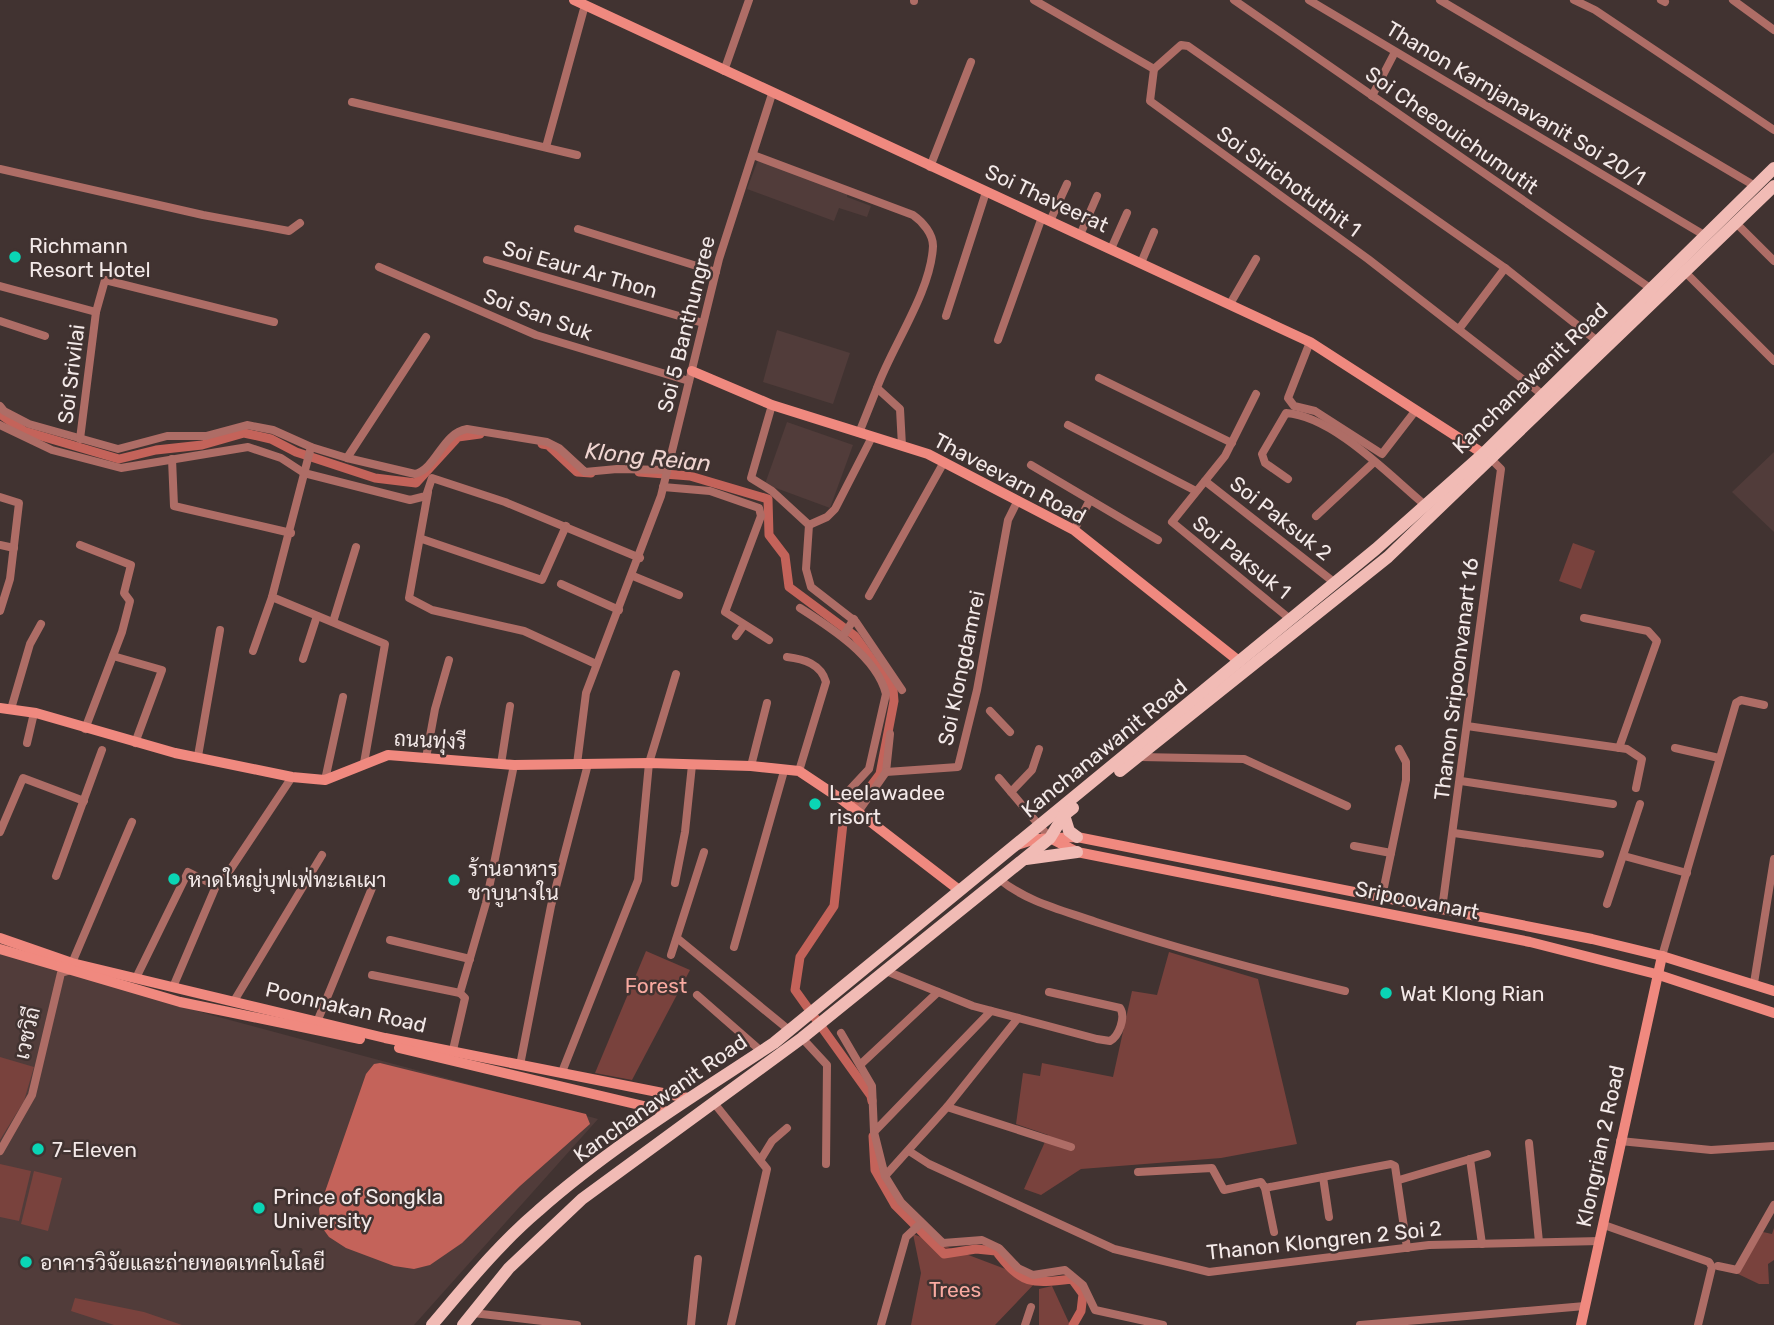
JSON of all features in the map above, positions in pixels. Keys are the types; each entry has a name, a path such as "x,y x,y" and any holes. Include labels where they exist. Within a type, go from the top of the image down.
{"main road":[{"name":"Kanchanawanit Road","path":"463,1325 509,1268 582,1199 804,1036 1050,838 1063,812 1486,456 1684,271 1755,186 1774,168"},
{"name":"Kanchanawanit Road","path":"432,1325 484,1263 538,1210 688,1098 793,1027 1015,845 1137,757 1388,557 1543,394 1704,235 1774,186"},
{"path":"1063,812 1069,831 1077,837"},
{"path":"1021,860 1047,854 1077,852"},
{"path":"688,1098 701,1113"},
{"path":"669,1112 682,1127"}],"street":[{"name":"Soi Thaveerat","path":"574,0 1310,342 1486,456"},
{"path":"724,71 749,0"},
{"path":"1034,0 1154,69 1181,45 1188,46 1505,268 1596,340"},
{"name":"Soi Cheeouichumutit","path":"1234,0 1650,288"},
{"name":"Thanon Karnjanavanit Soi 20/1","path":"1309,0 1704,235"},
{"path":"1440,0 1755,186"},
{"path":"1574,0 1595,10 1774,130"},
{"path":"1733,0 1774,30"},
{"path":"547,146 585,5"},
{"path":"1372,96 1395,52"},
{"path":"930,167 971,62"},
{"name":"Soi Sirichotuthit 1","path":"1154,69 1150,101 1368,259 1543,394"},
{"name":"Soi 5 Banthungree","path":"519,1070 582,764 586,693 640,558 663,487 716,272 772,94"},
{"path":"352,102 577,155"},
{"path":"753,155 913,215 928,230 933,248 922,288 859,433"},
{"path":"0,169 277,229 289,231 300,223"},
{"path":"998,340 1046,219 1067,184"},
{"path":"946,316 986,192"},
{"path":"1080,235 1097,196"},
{"path":"1111,249 1127,213"},
{"path":"1730,218 1774,261"},
{"path":"578,229 716,272"},
{"path":"1141,262 1154,232"},
{"path":"1230,304 1256,259"},
{"name":"Soi Eaur Ar Thon","path":"486,260 704,323"},
{"name":"Soi San Suk","path":"379,267 536,335 690,376"},
{"path":"1459,330 1505,268"},
{"path":"1684,271 1774,361"},
{"name":"Soi Srivilai","path":"80,439 96,312 105,280 274,322"},
{"path":"0,286 96,312"},
{"path":"0,321 45,336"},
{"path":"347,458 426,337"},
{"path":"1310,342 1288,398 1294,406 1315,411 1382,454 1416,410"},
{"name":"Thaveevarn Road","path":"690,376 944,461 1074,530 1240,662"},
{"path":"1099,378 1231,443"},
{"path":"877,388 900,409 902,446"},
{"path":"1068,425 1196,491 1231,443 1256,394"},
{"path":"772,405 751,478 772,491 808,525 806,569 811,587 853,621 902,690"},
{"path":"0,406 4,411 29,424 118,449 167,436 206,436 247,425 274,430 311,448 418,473 462,429 507,434 554,444 585,472 617,469 667,470"},
{"path":"1288,479 1265,463 1262,454 1286,413 1311,418 1338,434 1425,505"},
{"path":"0,425 52,450 111,467 127,468 172,459 209,456 248,447 281,458 304,473 410,500 426,496 428,492"},
{"path":"808,525 827,517 835,509 872,437"},
{"path":"253,651 291,533 311,448"},
{"name":"Thanon Sripoonvanart 16","path":"1442,909 1501,469 1486,456"},
{"path":"172,459 174,506 291,533"},
{"path":"869,596 944,461"},
{"path":"1316,516 1373,463"},
{"path":"1031,465 1158,540"},
{"path":"596,664 524,631 432,610 409,598 432,478 566,526 640,558"},
{"name":"Soi Paksuk 2","path":"1205,481 1335,583"},
{"path":"663,487 710,491 759,508 761,516 725,612 769,640"},
{"name":"Soi Paksuk 1","path":"1196,491 1171,522 1290,619"},
{"path":"0,496 19,503 10,579 0,611"},
{"name":"Soi Klongdamrei","path":"886,772 958,767 977,690 1008,520 1018,500"},
{"path":"1074,530 1090,500"},
{"path":"422,539 542,580 566,526"},
{"path":"0,545 14,548"},
{"path":"80,545 131,565 124,593 130,601 113,656 85,729"},
{"path":"333,622 356,547"},
{"path":"633,576 679,595"},
{"path":"561,584 619,610"},
{"path":"272,597 386,644 364,763"},
{"path":"800,608 844,634 882,684 886,697 869,769 844,801"},
{"path":"303,659 317,616"},
{"path":"1584,618 1648,631 1657,641 1619,748"},
{"path":"844,634 853,621"},
{"path":"5,709 30,644 41,624"},
{"path":"736,636 744,625"},
{"path":"198,756 220,630"},
{"path":"113,656 162,670 135,743"},
{"path":"787,657 808,661 823,674 826,682 799,771 844,801 959,890"},
{"path":"426,758 435,709 449,660"},
{"path":"562,1072 638,880 649,763 677,674"},
{"path":"325,780 344,697"},
{"path":"1662,956 1736,702 1764,705"},
{"path":"751,766 767,703"},
{"path":"501,764 510,706"},
{"name":"ถนนทุ่งรี","path":"5,709 34,713 135,743 292,777 325,780 387,755 514,765 649,763 751,766 799,771"},
{"path":"990,710 1010,732"},
{"path":"27,743 34,713"},
{"path":"1467,726 1619,748 1637,753 1642,759 1636,788"},
{"path":"858,812 886,772 890,734"},
{"path":"1675,748 1719,758"},
{"path":"1011,792 1032,770 1039,749"},
{"path":"1382,897 1406,780 1406,762 1399,749"},
{"path":"56,876 102,750"},
{"path":"1137,757 1244,759 1347,806"},
{"path":"460,993 485,903 514,765"},
{"path":"675,883 689,806 692,765"},
{"path":"734,947 784,771"},
{"path":"173,987 216,886 222,882 292,777"},
{"path":"0,832 23,778 84,801"},
{"path":"999,778 1050,838"},
{"path":"1461,781 1613,804"},
{"path":"1607,904 1640,804"},
{"name":"เวชวิถี","path":"0,1151 32,1095 53,997 61,973 70,967 132,822"},
{"path":"1454,833 1600,854"},
{"name":"Sripoovanart","path":"1015,845 1050,838 1077,837 1442,909 1662,956 1774,990"},
{"name":"Sripoovanart","path":"1050,838 1077,852 1530,942 1656,974 1774,1013"},
{"path":"1354,846 1391,853"},
{"path":"671,956 704,852"},
{"path":"234,1001 322,855"},
{"path":"1624,856 1687,873"},
{"path":"1754,984 1774,859"},
{"path":"136,978 188,872 216,886"},
{"path":"999,878 1026,898 1183,949 1345,991"},
{"path":"317,1021 372,888"},
{"path":"1343,906 1346,890"},
{"name":"Poonnakan Road","path":"0,938 70,967 136,978 453,1050 669,1112"},
{"path":"677,938 793,1027"},
{"path":"390,940 470,959"},
{"name":"Poonnakan Road","path":"0,949 70,967 180,1002 519,1070 562,1072 688,1098"},
{"name":"Klongrian 2 Road","path":"1581,1325 1662,956"},
{"path":"886,971 991,1011 1105,1040 1117,1035 1123,1013 1119,1009 1049,992"},
{"path":"372,975 460,993 465,998 453,1050"},
{"path":"861,1064 938,992"},
{"path":"697,995 761,1051"},
{"path":"874,1132 991,1011"},
{"path":"885,1175 947,1107 1018,1018"},
{"path":"841,1033 861,1064 873,1090 874,1132 885,1175 892,1190 920,1224 944,1243 974,1240 990,1244 1027,1273 1037,1276 1059,1269 1068,1271 1083,1284 1093,1308 1163,1325"},
{"path":"804,1036 827,1065 826,1164"},
{"path":"714,1103 761,1159 767,1172 731,1325"},
{"path":"947,1107 1071,1147"},
{"path":"761,1159 772,1141 787,1128"},
{"path":"1620,1142 1711,1150 1774,1146"},
{"path":"1529,1143 1539,1242"},
{"name":"Thanon Klongren 2 Soi 2","path":"909,1151 929,1164 1114,1249 1209,1272 1407,1248 1600,1241"},
{"path":"1399,1180 1487,1154"},
{"path":"1470,1159 1482,1244"},
{"path":"1265,1188 1389,1164 1395,1166 1407,1248"},
{"path":"1138,1172 1211,1168 1216,1170 1223,1190 1261,1182 1265,1188 1275,1232"},
{"path":"1323,1177 1329,1217"},
{"path":"1718,1266 1737,1270 1774,1205"},
{"path":"881,1325 906,1237 920,1224"},
{"path":"1604,1225 1709,1262 1712,1267 1698,1325"},
{"path":"691,1325 698,1259"},
{"path":"1360,1325 1432,1322 1585,1306"},
{"path":"1025,1325 1031,1307"},
{"path":"473,1313 577,1325"},
{"path":"1111,1314 1112,1325"}],"shaded area":[{"path":"758,160 847,192 847,197 871,206 867,217 839,208 834,221 747,189"},
{"path":"777,330 850,353 833,404 763,382"},
{"path":"787,422 853,445 830,508 765,484"},
{"path":"1774,452 1774,532 1732,492"},
{"name":"Prince of Songkla University","path":"0,952 211,1015 598,1119 414,1325 0,1325"},
{"path":"380,1063 586,1114 590,1124 520,1186 462,1243 430,1265 414,1269 394,1266 346,1248 329,1237 321,1226 319,1209 366,1074 374,1064"}],"green space":[{"path":"1573,543 1595,551 1581,589 1559,581"},
{"name":"Forest","path":"646,951 690,970 632,1080 595,1073"},
{"path":"1169,952 1258,979 1297,1144 1221,1158 1081,1169 1041,1195 1024,1189 1048,1135 1016,1124 1023,1073 1040,1076 1042,1063 1113,1077 1132,991 1157,995"},
{"path":"0,1057 34,1067 24,1101 0,1140"},
{"path":"0,1164 31,1171 19,1221 0,1217"},
{"path":"34,1171 62,1178 48,1231 21,1224"},
{"path":"1774,1228 1774,1260 1768,1264 1769,1284 1759,1284 1738,1274 1763,1232 1772,1234"},
{"name":"Trees","path":"913,1234 1037,1281 995,1325 911,1325 921,1273"},
{"name":"Trees","path":"1052,1286 1070,1325 1039,1325 1039,1289"},
{"path":"75,1298 144,1312 182,1325 114,1325 71,1311"}],"waterway":[{"name":"Klong Reian","path":"0,414 24,431 119,459 156,450 202,445 244,433 271,439 296,452 375,478 416,483 458,437 480,434"},
{"name":"Klong Reian","path":"542,444 548,445 577,472 591,473"},
{"name":"Klong Reian","path":"639,472 690,476 768,499 769,535 785,556 789,587 855,636 893,689 894,701 880,774 843,823 834,906 800,957 795,990 872,1101"},
{"name":"Klong Reian","path":"873,1136 875,1170 895,1205 944,1254 976,1249 996,1251 1013,1270 1028,1280 1046,1282 1072,1279 1083,1294 1081,1311 1073,1325"}],"place":[{"name":"Richmann Resort Hotel","path":"15,257"},
{"name":"Leelawadee risort","path":"815,804"},
{"name":"หาดใหญ่บุฟเฟ่ทะเลเผา","path":"174,879"},
{"name":"ร้านอาหาร ชาบูนางใน","path":"454,880"},
{"name":"Wat Klong Rian","path":"1386,993"},
{"name":"7-Eleven","path":"38,1149"},
{"name":"Prince of Songkla University","path":"259,1208"},
{"name":"อาคารวิจัยและถ่ายทอดเทคโนโลยี","path":"26,1262"}]}
